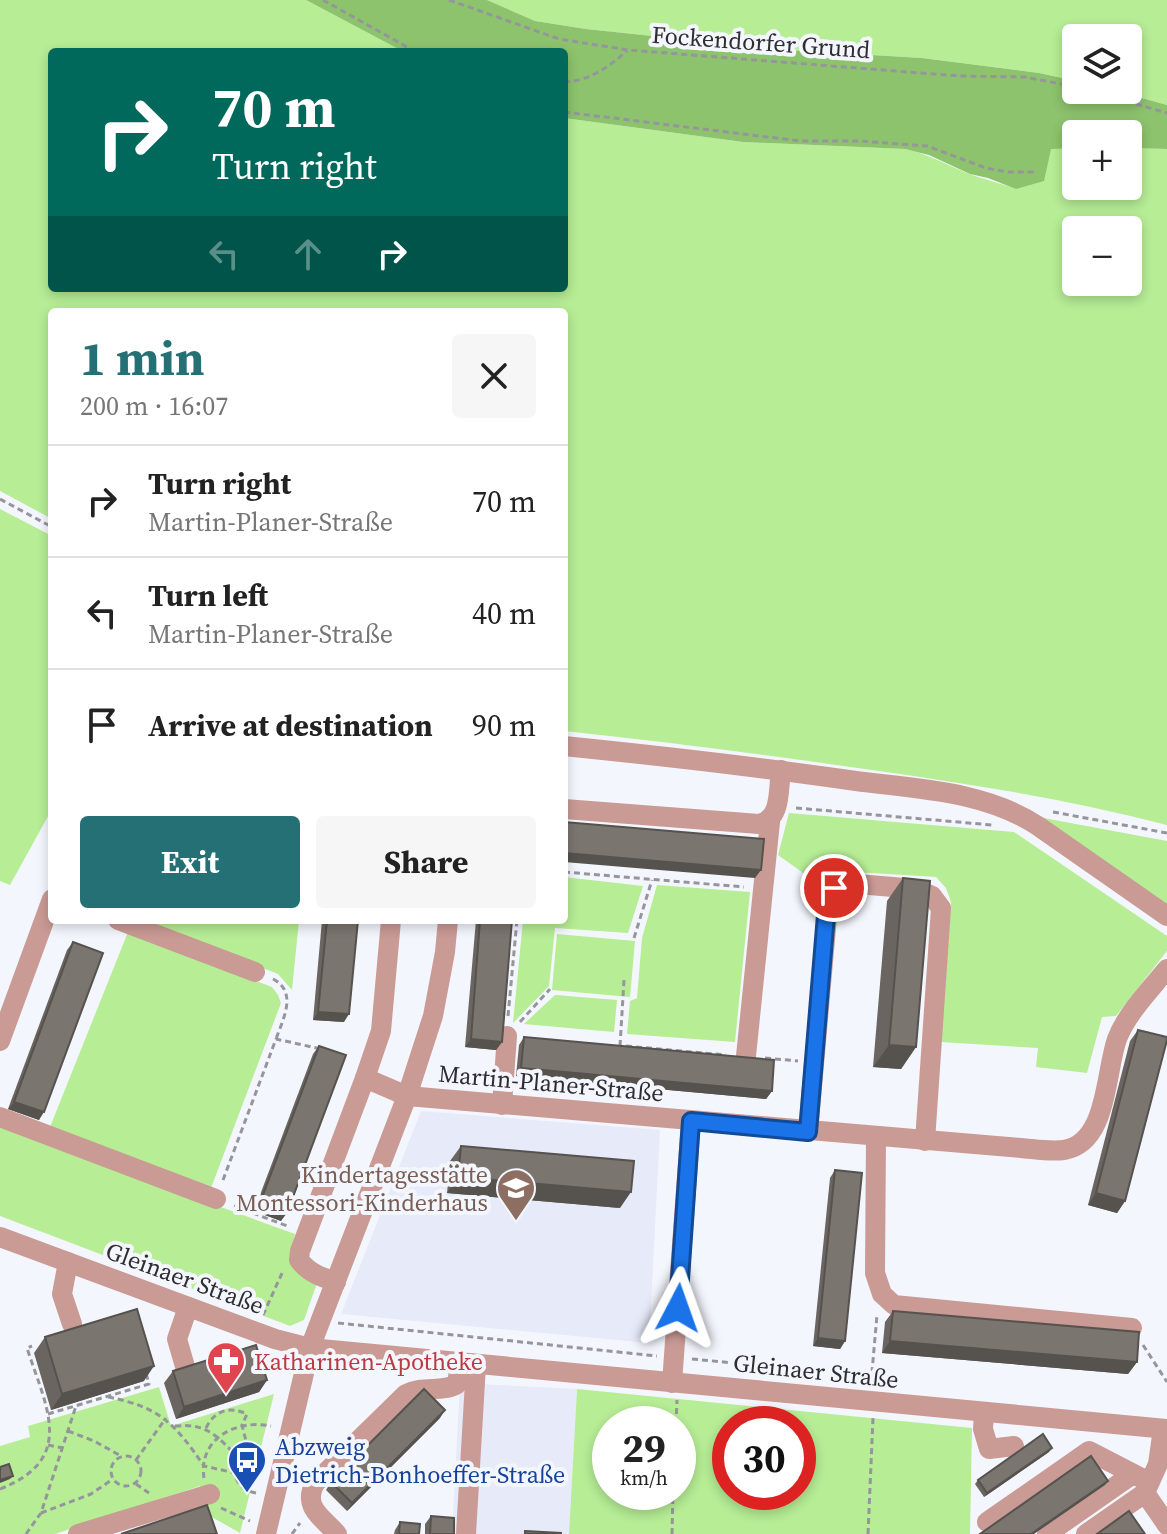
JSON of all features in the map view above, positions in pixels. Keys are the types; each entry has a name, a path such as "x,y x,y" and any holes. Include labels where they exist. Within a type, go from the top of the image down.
{"street":[{"path":"568,746 781,770 933,792 998,805 1017,812 1167,916"},
{"path":"746,1056 773,814 781,770"},
{"path":"568,809 759,824 773,814"},
{"path":"808,1132 829,894 846,883 916,889 932,896 941,908 925,1141"},
{"path":"0,1041 48,910"},
{"path":"129,924 255,972"},
{"path":"336,1282 313,1274 299,1260 381,1031 391,924"},
{"name":"Martin-Planer-Straße","path":"267,1529 310,1348 407,1096 433,1016 448,924"},
{"name":"Martin-Planer-Straße","path":"407,1096 808,1132 1063,1150 1076,1146 1088,1137 1098,1122 1117,1041 1124,1024 1167,969"},
{"path":"502,1105 507,1036"},
{"path":"365,1078 407,1096"},
{"path":"0,1117 216,1199"},
{"name":"Martin-Planer-Straße","path":"672,1383 691,1121"},
{"path":"876,1137 875,1273 887,1298 894,1305 1132,1328"},
{"name":"Gleinaer Straße","path":"0,1237 255,1332 310,1348 1165,1429"},
{"path":"68,1262 62,1294 72,1324"},
{"path":"186,1370 177,1339 188,1307"},
{"path":"337,1534 311,1507 310,1491 315,1483 406,1394 425,1387 451,1388 457,1384 468,1364"},
{"path":"466,1534 468,1364"},
{"path":"984,1413 983,1429 989,1449 1014,1446"},
{"path":"1086,1534 1142,1483 1158,1464 1165,1429"},
{"path":"987,1522 1089,1451 1142,1483 1166,1527"},
{"path":"1047,1534 1142,1483"},
{"path":"78,1534 210,1494"}],"path":[{"path":"323,0 409,48"},
{"name":"Fockendorfer Grund","path":"449,0 559,39 628,50 959,76 1025,77 1062,84"},
{"path":"568,82 603,71 628,50"},
{"path":"1136,104 1167,113"},
{"path":"568,112 800,141 927,146 986,168 1035,172"},
{"path":"0,499 48,525"},
{"path":"1048,811 1167,833"},
{"path":"773,814 1001,825"},
{"path":"568,872 764,889"},
{"path":"634,938 652,879"},
{"path":"507,1036 517,924"},
{"path":"255,972 280,983 288,996 288,1004 216,1199 307,1233"},
{"path":"624,980 620,1046 814,1062"},
{"path":"507,1036 550,989"},
{"path":"276,1039 307,1044 332,1053"},
{"path":"255,1332 285,1268 299,1260"},
{"path":"868,1534 874,1414 869,1402 877,1313 887,1298"},
{"path":"336,1316 336,1323 872,1376"},
{"path":"1132,1328 1167,1382"},
{"path":"0,1489 26,1477 40,1462 51,1433 27,1348 32,1346"},
{"path":"48,1414 149,1384 145,1369 149,1368"},
{"path":"672,1383 677,1406"},
{"path":"106,1397 142,1405 166,1418 204,1466 235,1473"},
{"path":"26,1534 41,1513 76,1406"},
{"path":"206,1428 218,1412 227,1409 247,1414 242,1425 249,1453"},
{"path":"136,1460 166,1418"},
{"path":"267,1529 224,1512 206,1487 204,1466 207,1454 229,1429 252,1423 290,1431"},
{"path":"175,1426 206,1428 240,1459"},
{"path":"68,1431 136,1460 141,1469 135,1484 120,1485 113,1479 112,1466 121,1456"},
{"path":"48,1445 63,1448"},
{"path":"274,1497 242,1488 235,1473 240,1459 249,1453 283,1459"},
{"path":"41,1513 91,1494 113,1479"},
{"path":"672,1534 673,1510"}],"shaded area":[{"name":"Kindertagesstätte Montessori-Kinderhaus","path":"421,1111 660,1130 649,1343 341,1314"},
{"path":"460,1383 577,1389 569,1534 452,1534"}],"green space":[{"path":"0,0 306,0 396,48 48,48 48,292 568,292 568,119 743,142 905,149 1016,189 1051,148 1062,148 1062,200 1142,200 1142,148 1167,149 1167,825 1060,801 952,782 568,731 568,308 48,308 48,517 0,491"},
{"path":"306,0 487,0 535,21 586,29 786,50 922,58 1039,73 1062,78 1062,104 1142,104 1142,98 1167,105 1167,149 1142,148 1142,120 1062,120 1062,149 1051,149 1044,181 1016,189 970,174 929,155 905,149 743,142 568,119 568,48 396,48"},
{"path":"487,0 1167,0 1167,105 1142,98 1142,24 1062,24 1062,78 922,58 786,50 535,21"},
{"path":"0,509 48,534 48,816 10,885 0,881"},
{"path":"789,813 1014,832 1167,936 1167,951 1116,1016 1102,1017 1087,1073 1036,1067 1038,1048 941,1042 951,902 946,888 936,877 839,871 827,882 816,882 778,855"},
{"path":"1033,816 1167,841 1167,908"},
{"path":"568,877 643,886 628,933 555,928 549,986 513,1023 523,924 568,924"},
{"path":"657,885 750,892 735,1042 627,1034 630,1001 637,998 642,938"},
{"path":"153,924 299,924 292,990 278,974"},
{"path":"128,932 272,987 281,1003 211,1188 50,1127"},
{"path":"557,934 635,941 630,997 552,990"},
{"path":"555,995 617,1000 614,1032 524,1024"},
{"path":"0,1127 295,1234 292,1250 317,1283 304,1320 290,1326 0,1216"},
{"path":"159,1387 171,1426 274,1394 240,1533 210,1516 200,1486 55,1534 0,1534 0,1446 30,1437 28,1426"},
{"path":"577,1389 749,1406 712,1406 712,1510 816,1510 816,1413 972,1428 970,1534 569,1534"}],"building":[{"path":"568,822 764,839 761,870 568,853"},
{"path":"903,878 930,881 916,1047 889,1045"},
{"path":"327,924 358,924 349,1014 318,1012"},
{"path":"480,924 512,924 502,1042 471,1039"},
{"path":"73,942 103,953 44,1112 14,1102"},
{"path":"1138,1030 1167,1037 1167,1040 1125,1201 1096,1193"},
{"path":"524,1037 774,1060 772,1091 521,1068"},
{"path":"319,1046 346,1055 287,1213 260,1203"},
{"path":"461,1146 634,1161 631,1192 458,1177"},
{"path":"835,1170 862,1173 845,1341 818,1338"},
{"path":"137,1309 154,1366 62,1394 45,1337"},
{"path":"893,1311 1139,1332 1137,1362 890,1341"},
{"path":"256,1345 267,1380 184,1407 173,1371"},
{"path":"424,1389 445,1410 352,1503 331,1482"},
{"path":"1043,1434 1052,1448 987,1493 978,1480"},
{"path":"1091,1456 1108,1481 1031,1534 980,1534"},
{"path":"9,1464 13,1476 0,1480 0,1467"},
{"path":"207,1505 217,1534 121,1534"},
{"path":"1129,1511 1145,1534 1097,1534"},
{"path":"431,1516 454,1518 454,1534 430,1534"},
{"path":"400,1522 420,1524 419,1534 399,1534"},
{"path":"525,1531 561,1533 561,1534 525,1534"}],"place":[{"name":"Kindertagesstätte Montessori-Kinderhaus","path":"516,1222"},
{"name":"Katharinen-Apotheke","path":"226,1395"},
{"name":"Abzweig Dietrich-Bonhoeffer-Straße","path":"247,1494"}],"route":[{"path":"678,1308 691,1121 808,1132 827,903 834,888"}]}
